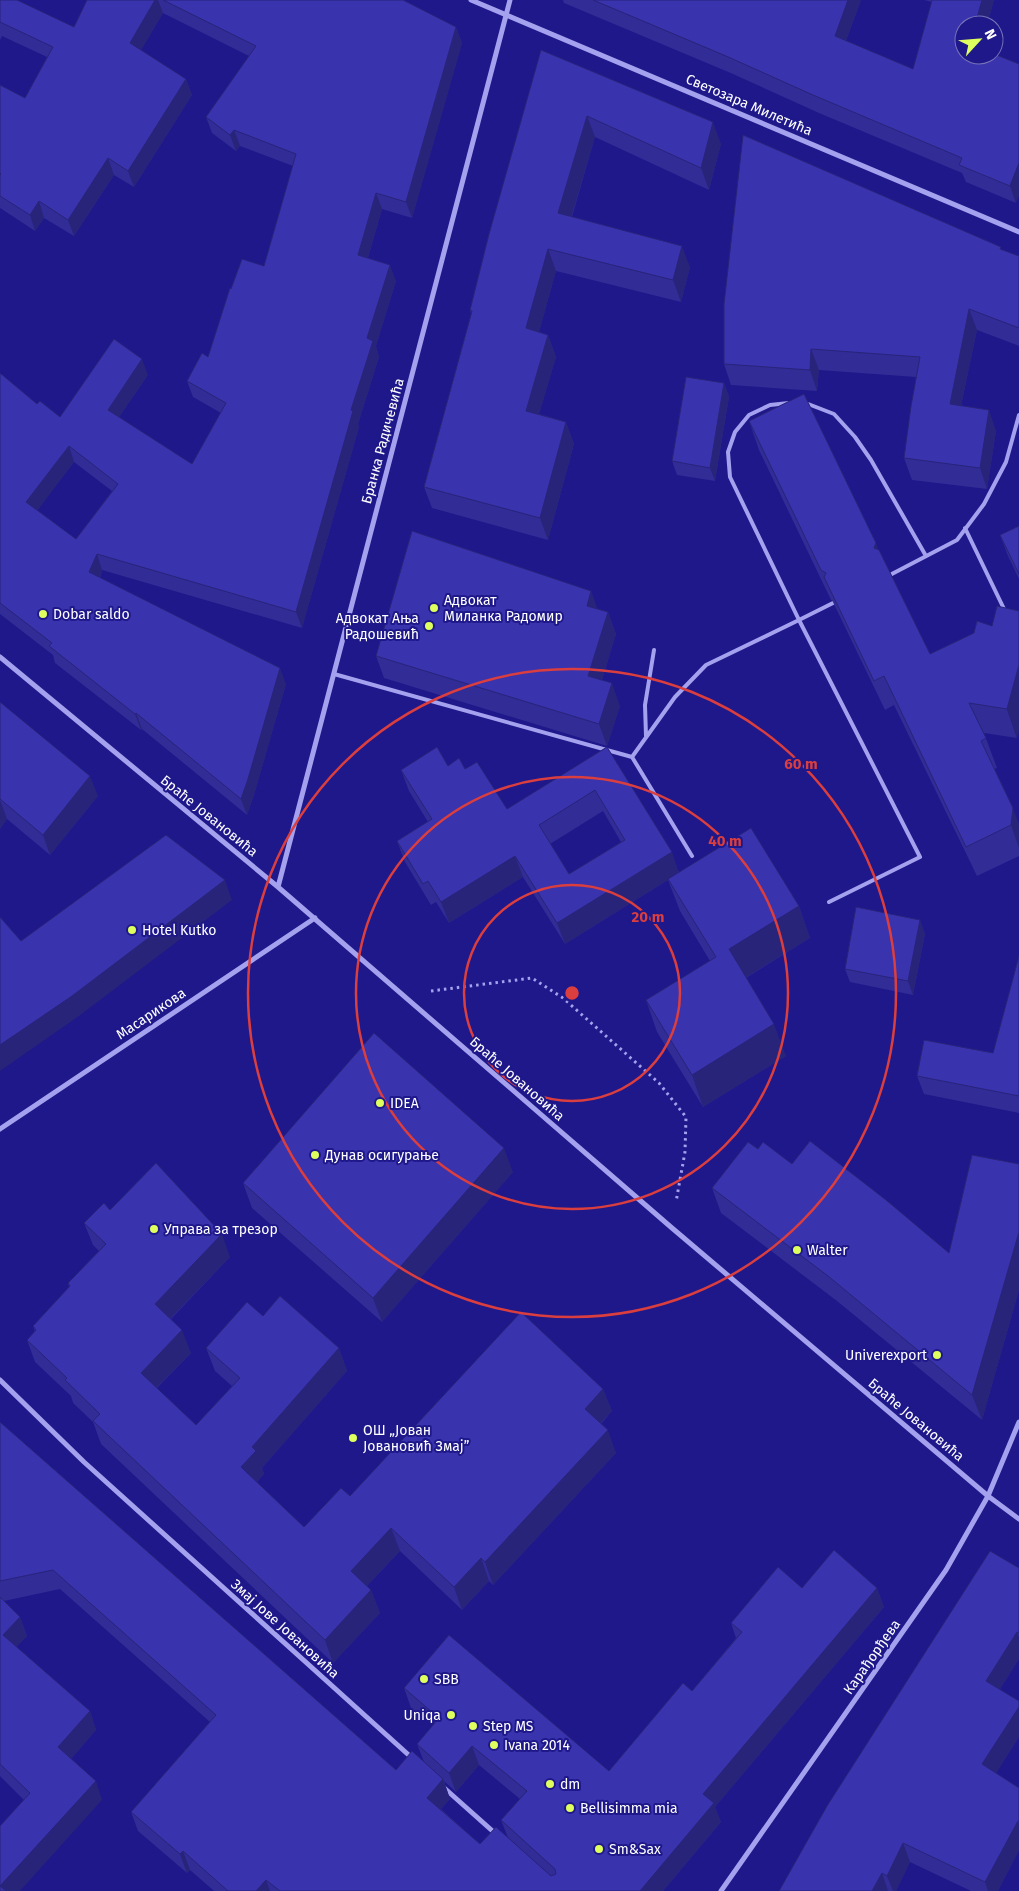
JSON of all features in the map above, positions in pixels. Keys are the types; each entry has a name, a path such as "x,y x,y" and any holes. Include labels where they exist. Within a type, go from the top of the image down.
{"street":[{"name":"Светозара Милетића","path":"471,0 1019,232"},
{"name":"Бранка Радичевића","path":"278,887 510,0"},
{"name":"Браће Јовановића","path":"0,657 315,918 672,1228 988,1496 1019,1519"},
{"name":"Масарикова","path":"0,1129 315,918"},
{"name":"Змај Јове Јовановића","path":"0,1380 84,1462 420,1766"},
{"name":"Карађорђева","path":"721,1891 946,1570 988,1496 1019,1422"},
{"path":"435,1779 501,1838"}],"lane":[{"path":"800,401 834,414 855,437 871,460 926,556"},
{"path":"793,402 770,405 749,416 735,432 728,452 730,477 799,620 920,857 828,902"},
{"path":"888,576 957,540 984,504 1006,462 1019,415"},
{"path":"965,528 1007,616"},
{"path":"632,757 675,696 706,665 833,603"},
{"path":"646,736 645,705 654,650"},
{"path":"334,674 632,757 692,856"}],"path":[{"path":"402,994 532,978 563,998 659,1083 686,1117 686,1152 672,1228"}],"building":[{"path":"0,0 17,0 74,27 87,0 155,0 130,43 186,79 128,171 108,158 68,220 39,201 30,215 0,196 0,85 25,98 53,47 0,22"},
{"path":"163,0 403,0 456,27 406,202 376,193 358,255 390,265 367,338 373,341 351,410 353,411 296,612 97,554 89,572 280,668 241,799 136,713 49,646 52,643 0,603 0,373 37,404 40,401 60,417 114,339 142,359 108,410 192,464 226,403 187,381 202,353 208,357 230,288 242,259 264,266 296,154 234,130 230,135 206,117 256,46","holes":["69,446 118,484 76,539 26,502"]},
{"path":"593,0 848,0 835,36 913,69 932,0 982,0 978,15 954,15 954,65 1004,65 1004,58 1019,64 1019,163 1010,186 959,165 962,158"},
{"path":"541,50 713,122 701,168 587,116 558,213 682,246 673,280 548,249 526,328 548,335 526,411 566,422 540,518 424,487 472,311 470,310 489,234"},
{"path":"743,135 1019,256 1019,328 969,309 950,404 989,410 980,468 904,458 920,357 811,349 810,370 724,364 724,304"},
{"path":"686,377 724,383 710,468 672,461"},
{"path":"804,394 876,543 874,548 879,550 930,654 974,633 977,621 992,626 997,606 1019,611 1019,665 1007,709 969,703 986,738 981,741 1013,808 1011,825 966,847 884,676 874,681 824,577 826,573 821,570 749,421"},
{"path":"1019,526 1019,574 1000,535"},
{"path":"412,531 591,591 587,606 608,612 588,676 612,683 599,724 376,656"},
{"path":"0,702 90,776 43,835 0,799"},
{"path":"437,747 448,766 459,758 465,769 477,762 507,809 607,747 672,852 557,923 515,856 441,902 428,881 423,884 397,841 432,819 401,770","holes":["595,790 625,840 569,874 539,825"]},
{"path":"751,828 799,906 729,949 774,1024 692,1075 646,1000 716,957 668,879"},
{"path":"166,835 225,880 72,996 0,1045 0,917 21,941"},
{"path":"856,907 920,920 908,981 845,969"},
{"path":"1019,956 1019,1096 917,1076 924,1040 993,1053"},
{"path":"374,1033 504,1148 373,1298 243,1183"},
{"path":"810,1141 886,1200 949,1253 972,1155 1019,1164 1019,1232 972,1395 828,1276 712,1188 748,1142 758,1149 763,1142 792,1164"},
{"path":"156,1163 222,1234 155,1304 182,1330 141,1373 196,1425 240,1378 206,1348 247,1302 263,1316 280,1296 339,1348 252,1447 256,1451 241,1467 304,1527 341,1488 350,1496 521,1312 603,1389 585,1409 608,1430 485,1562 481,1558 454,1587 391,1528 351,1571 371,1590 325,1640 93,1421 100,1414 65,1380 67,1378 27,1340 36,1330 33,1326 70,1286 68,1283 106,1244 84,1223 104,1203 110,1210"},
{"path":"0,1422 396,1770 412,1751 443,1779 427,1798 480,1844 496,1827 551,1876 556,1874 555,1869 501,1820 527,1791 472,1746 449,1773 417,1744 439,1718 404,1688 449,1635 609,1771 683,1683 692,1691 742,1632 731,1623 778,1567 802,1588 834,1550 877,1588 703,1794 714,1803 640,1891 280,1891 266,1880 256,1891 228,1891 183,1851 180,1854 131,1812 216,1715 53,1570 0,1581"},
{"path":"990,1551 1019,1568 1019,1633 1017,1632 986,1681 1019,1701 1019,1707 982,1764 1019,1788 1019,1822 985,1882 903,1843 887,1876 882,1873 872,1891 779,1891 827,1806"},
{"path":"0,1597 20,1617 3,1635 90,1711 58,1747 96,1781 0,1886 0,1826 30,1793 0,1764"}],"place":[{"name":"Адвокат Миланка Радомир","path":"434,608"},
{"name":"Dobar saldo","path":"43,614"},
{"name":"Адвокат Ања Радошевић","path":"429,626"},
{"name":"Hotel Kutko","path":"132,930"},
{"name":"IDEA","path":"380,1103"},
{"name":"Дунав осигурање","path":"315,1155"},
{"name":"Управа за трезор","path":"154,1229"},
{"name":"Walter","path":"797,1250"},
{"name":"Univerexport","path":"937,1355"},
{"name":"ОШ „Јован Јовановић Змај”","path":"353,1438"},
{"name":"SBB","path":"424,1679"},
{"name":"Uniqa","path":"451,1715"},
{"name":"Step MS","path":"473,1726"},
{"name":"Ivana 2014","path":"494,1745"},
{"name":"dm","path":"550,1784"},
{"name":"Bellisimma mia","path":"570,1808"},
{"name":"Sm&Sax","path":"599,1849"}]}
